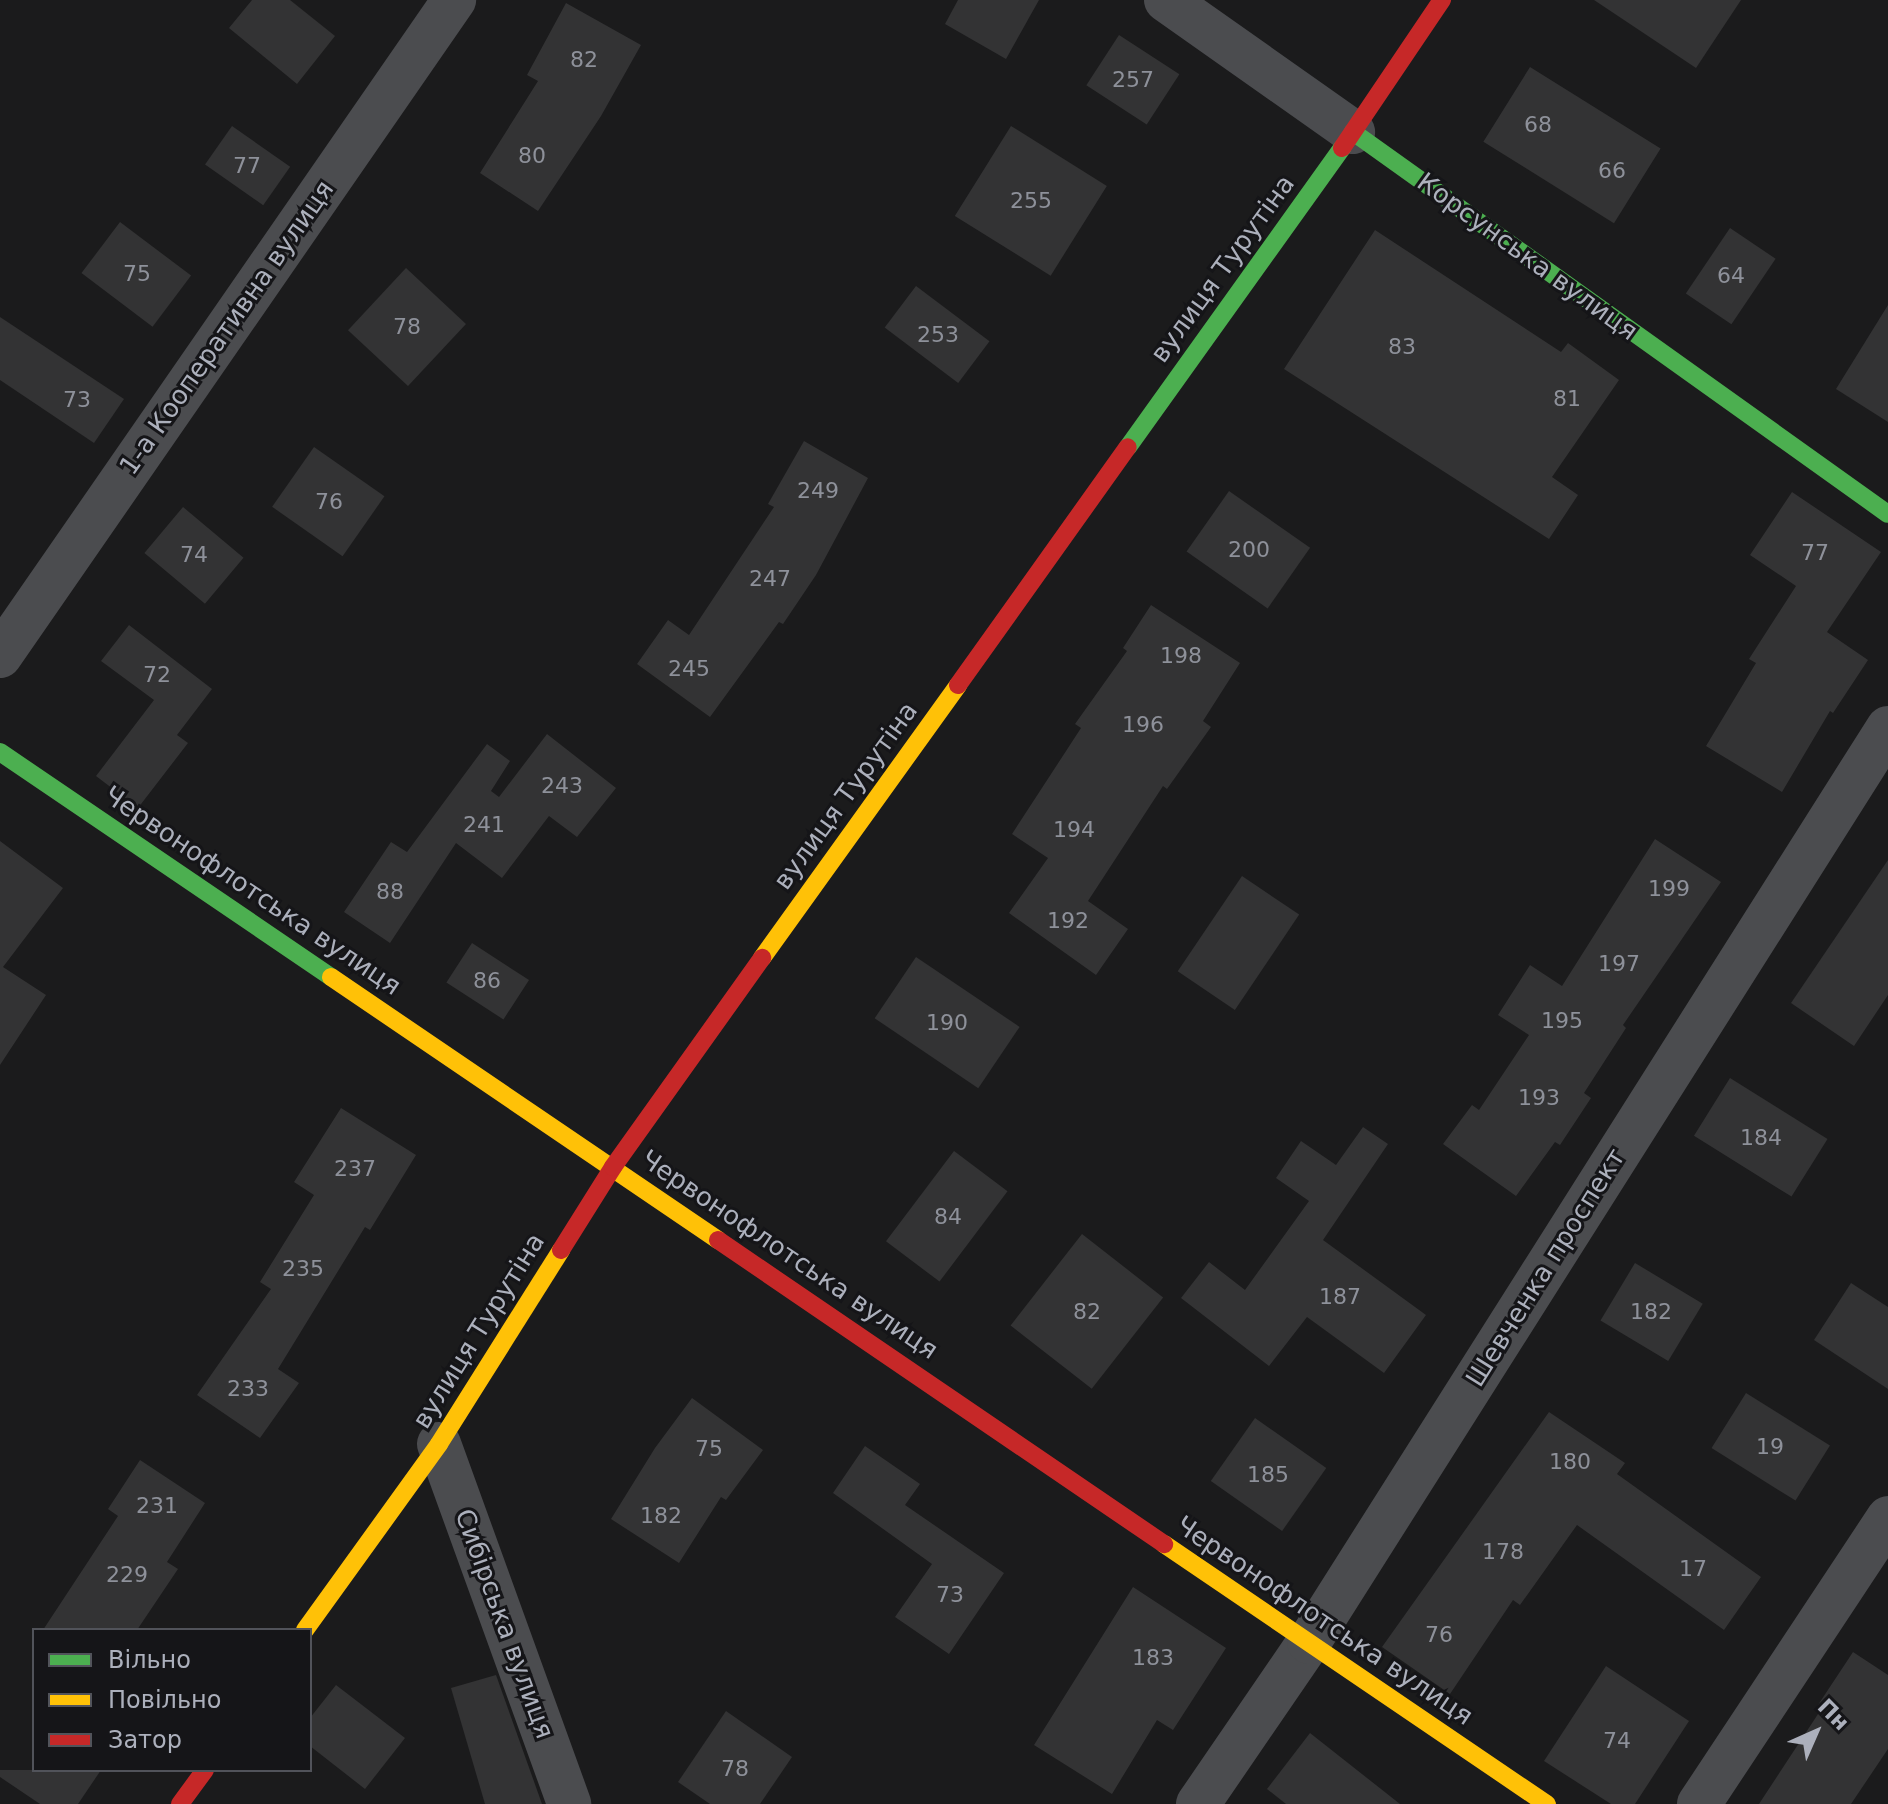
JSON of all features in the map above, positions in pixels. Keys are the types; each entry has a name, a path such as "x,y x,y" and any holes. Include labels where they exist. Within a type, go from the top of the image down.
{"street":[{"name":"1-а Кооперативна вулиця","path":"0,656 454,0"},
{"name":"Корсунська вулиця","path":"1166,0 1888,514"},
{"name":"вулиця Турутіна","path":"306,1628 439,1444 613,1167 1353,132 1442,0"},
{"name":"Шевченка проспект","path":"1198,1804 1309,1642 1888,728"},
{"name":"Червонофлотська вулиця","path":"0,752 1547,1804"},
{"name":"Сибірська вулиця","path":"439,1444 569,1804"},
{"path":"1699,1804 1888,1518"},
{"path":"180,1804 204,1772"}],"building":[{"path":"252,0 290,0 335,36 297,84 229,28"},
{"path":"958,0 1039,0 1006,59 945,24"},
{"path":"1594,0 1741,0 1696,68"},
{"path":"566,3 641,45 601,116 538,211 480,173 538,81 527,75"},
{"path":"1119,35 1179,74 1147,125 1086,85"},
{"path":"1530,67 1661,149 1614,223 1483,142"},
{"path":"232,126 290,167 263,205 205,165"},
{"path":"1011,126 1107,186 1051,276 955,216"},
{"path":"120,222 191,276 153,327 81,273"},
{"path":"1730,228 1776,259 1731,324 1686,293"},
{"path":"1375,230 1561,352 1568,343 1619,380 1552,477 1578,495 1549,539 1284,369"},
{"path":"406,268 466,324 408,386 348,330"},
{"path":"916,286 989,341 958,383 885,328"},
{"path":"1888,305 1888,422 1836,389"},
{"path":"0,317 124,399 94,443 0,380"},
{"path":"804,441 868,478 816,575 783,624 779,622 710,717 637,664 668,620 689,635 774,507 768,504"},
{"path":"314,447 384,496 343,556 272,507"},
{"path":"1229,491 1310,548 1268,608 1187,552"},
{"path":"1792,492 1881,552 1827,632 1868,660 1833,713 1830,711 1782,792 1706,746 1756,663 1749,659 1796,586 1750,555"},
{"path":"183,507 244,558 205,604 144,553"},
{"path":"1151,605 1240,663 1203,721 1211,727 1167,789 1163,786 1088,901 1128,929 1096,975 1009,913 1048,858 1012,834 1081,728 1075,724 1127,651 1123,648"},
{"path":"129,625 212,689 177,735 188,743 138,808 96,776 154,700 101,661"},
{"path":"547,734 616,788 577,837 549,816 502,878 456,843 390,943 344,912 391,842 407,852 487,744 510,761 491,791 499,797"},
{"path":"1655,839 1721,882 1623,1025 1626,1028 1584,1093 1591,1098 1560,1145 1555,1142 1516,1196 1443,1144 1472,1105 1479,1110 1529,1035 1498,1015 1530,965 1562,986"},
{"path":"0,841 63,888 3,967 46,995 0,1065"},
{"path":"1888,860 1888,995 1854,1046 1791,1003"},
{"path":"1242,876 1299,915 1235,1010 1178,971"},
{"path":"472,943 529,980 503,1019 446,982"},
{"path":"916,957 1020,1027 978,1088 875,1018"},
{"path":"1730,1078 1828,1139 1791,1197 1694,1136"},
{"path":"341,1108 416,1155 370,1230 365,1227 278,1369 299,1383 260,1438 197,1395 271,1289 260,1282 314,1195 294,1182"},
{"path":"1363,1127 1388,1144 1323,1240 1426,1315 1384,1373 1307,1317 1269,1366 1181,1298 1209,1262 1245,1290 1309,1201 1276,1178 1301,1141 1336,1165"},
{"path":"954,1151 1008,1191 940,1282 886,1241"},
{"path":"1082,1234 1163,1297 1092,1389 1011,1325"},
{"path":"1635,1263 1703,1304 1668,1361 1600,1320"},
{"path":"1851,1283 1888,1307 1888,1389 1814,1340"},
{"path":"1746,1393 1830,1445 1796,1501 1712,1448"},
{"path":"692,1398 763,1450 726,1500 721,1497 679,1563 611,1519 655,1448"},
{"path":"1549,1412 1625,1463 1617,1474 1761,1577 1724,1630 1577,1525 1520,1605 1513,1600 1450,1694 1382,1647"},
{"path":"1255,1418 1326,1468 1282,1531 1211,1481"},
{"path":"865,1446 920,1484 905,1505 1004,1573 949,1654 895,1617 932,1564 833,1493"},
{"path":"140,1460 205,1503 167,1562 178,1569 138,1628 44,1628 118,1516 108,1509"},
{"path":"1133,1587 1226,1648 1173,1730 1157,1720 1112,1794 1034,1745"},
{"path":"1853,1652 1888,1675 1888,1749 1851,1804 1759,1804 1820,1711 1816,1708"},
{"path":"1606,1666 1689,1721 1635,1804 1611,1804 1544,1761"},
{"path":"496,1675 542,1804 485,1804 451,1688"},
{"path":"336,1685 405,1738 365,1789 312,1748 312,1715"},
{"path":"726,1711 792,1757 760,1804 710,1804 678,1782"},
{"path":"1310,1733 1400,1804 1286,1804 1267,1789"},
{"path":"0,1770 100,1772 78,1804 40,1804 0,1777"}],"traffic: fast":[{"path":"1353,132 1888,514"},
{"path":"1128,447 1342,148"},
{"path":"0,752 331,977"}],"traffic: slow":[{"path":"762,958 958,685"},
{"path":"331,977 718,1240"},
{"path":"306,1628 439,1444 561,1250"},
{"path":"1164,1544 1547,1804"}],"traffic: jam":[{"path":"1342,148 1442,0"},
{"path":"958,685 1128,447"},
{"path":"561,1250 613,1167 762,958"},
{"path":"718,1240 1164,1544"},
{"path":"180,1804 204,1772"}]}
